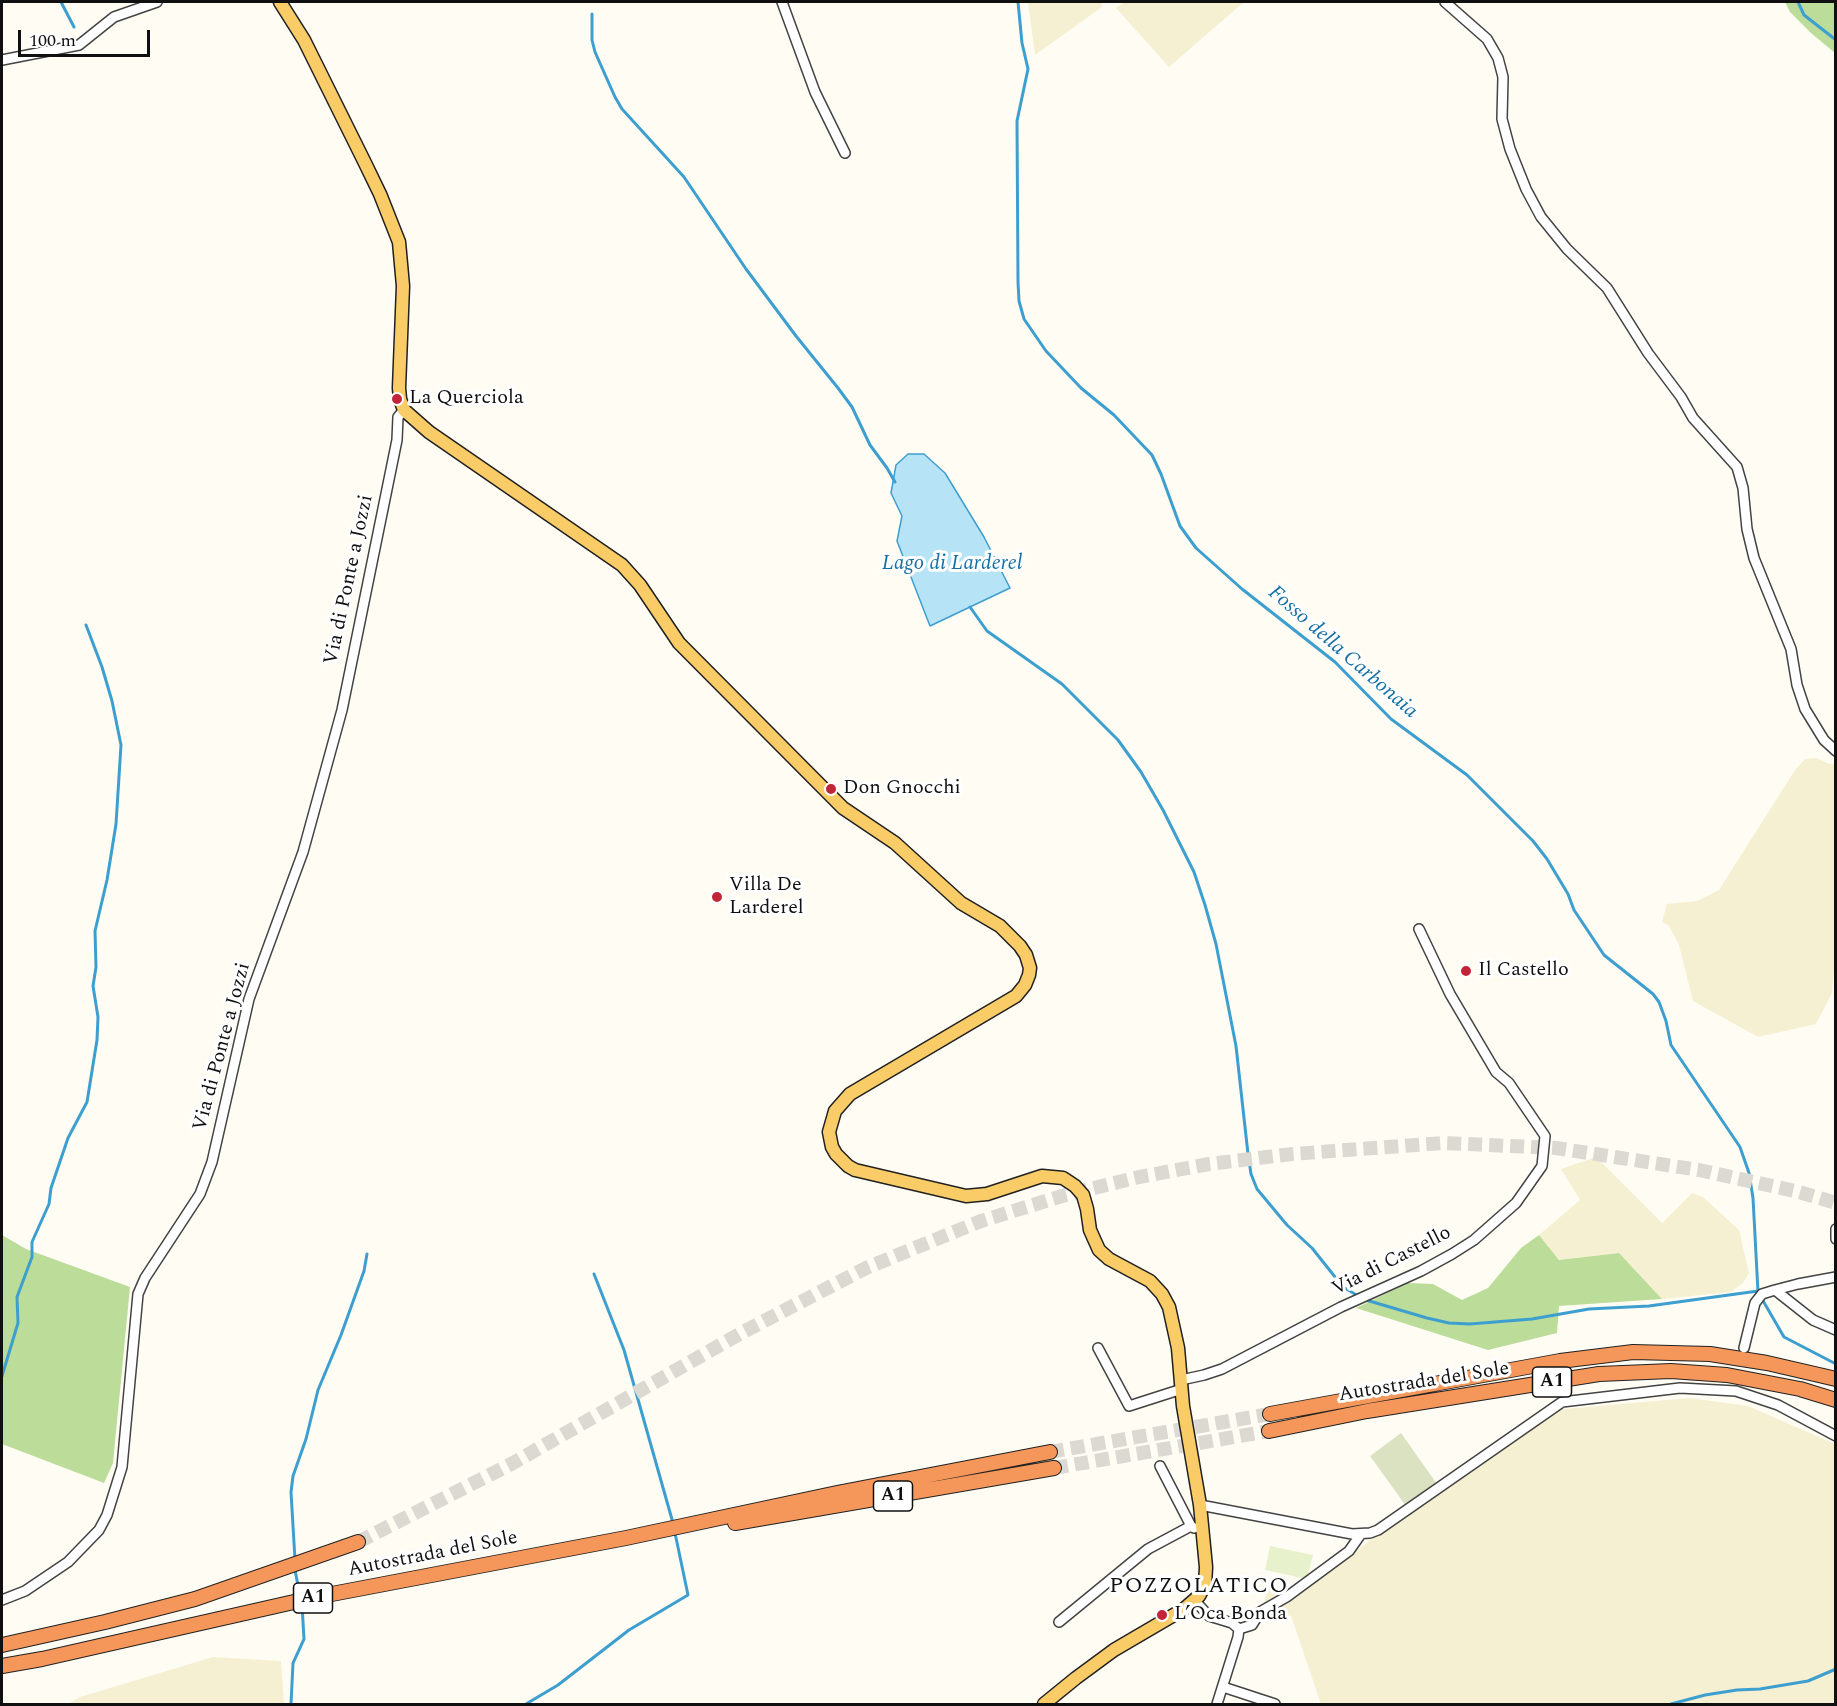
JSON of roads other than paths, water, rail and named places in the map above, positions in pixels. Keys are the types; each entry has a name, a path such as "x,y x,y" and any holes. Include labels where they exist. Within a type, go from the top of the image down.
{"highway":[{"name":"Autostrada del Sole","path":"1270,1414 1549,1362 1633,1352 1710,1354 1767,1363 1836,1379"},
{"name":"Autostrada del Sole","path":"1269,1431 1367,1411 1599,1374 1671,1371 1727,1375 1800,1389 1836,1400"},
{"name":"Autostrada del Sole","path":"2,1666 316,1597 626,1538 837,1493 1050,1452"},
{"name":"Autostrada del Sole","path":"626,1538 732,1523 1054,1468"},
{"name":"Autostrada del Sole","path":"2,1645 195,1599 358,1542"}],"main road":[{"path":"280,2 304,40 376,186 399,242 403,286 399,388 404,410 429,432 622,565 640,585 679,643 843,808 895,843 961,903 993,921 1020,946 1029,961 1028,980 1008,1002 850,1094 839,1105 829,1132 832,1147 841,1161 855,1170 966,1196 987,1194 1042,1176 1056,1176 1071,1183 1083,1195 1088,1209 1090,1230 1099,1250 1109,1259 1150,1281 1166,1300 1174,1327 1200,1505 1197,1527 1206,1576 1202,1590 1195,1600 1174,1616 1097,1661 1044,1704"}],"street":[{"path":"2,60 79,45 114,17 157,2"},
{"path":"782,2 815,92 845,153"},
{"path":"1445,2 1487,39 1498,58 1503,77 1502,119 1510,149 1526,189 1542,217 1567,249 1606,288 1693,418 1737,467 1743,488 1747,530 1754,558 1791,649 1797,685 1805,709 1824,740 1836,751"},
{"name":"Via di Ponte a Jozzi","path":"2,1600 25,1591 68,1562 99,1530 107,1515 122,1467 138,1294 145,1278 200,1194 212,1162 249,999 303,852 342,710 397,440 398,417 404,410"},
{"name":"Via di Castello","path":"1098,1348 1129,1406 1222,1369 1341,1307 1421,1271 1474,1240 1516,1203 1542,1166 1545,1136 1509,1083 1496,1072 1450,994 1419,929"},
{"path":"1836,1229 1836,1239"},
{"path":"1744,1348 1755,1303 1762,1294 1836,1277"},
{"path":"1775,1290 1813,1320 1836,1330"},
{"path":"1200,1505 1361,1534 1378,1530 1562,1402 1680,1388 1736,1391 1778,1405 1836,1436"},
{"path":"1059,1622 1148,1549 1197,1527 1160,1466"},
{"path":"1239,1629 1252,1625 1260,1612 1288,1596 1349,1551 1361,1534"},
{"path":"1195,1600 1209,1616 1232,1623 1239,1629"},
{"path":"1217,1704 1239,1629"},
{"path":"1223,1688 1261,1702 1275,1704"}],"water":[{"name":"Lago di Larderel","path":"908,454 924,454 945,473 984,537 1010,588 930,626 897,541 902,516 891,493 896,465"}],"waterway":[{"path":"61,2 74,27"},
{"name":"Fosso della Carbonaia","path":"1018,2 1022,43 1028,69 1017,121 1018,282 1019,301 1024,319 1046,351 1081,388 1114,415 1152,455 1180,526 1196,548 1242,589 1335,662 1391,719 1467,775 1533,841 1547,859 1568,894 1574,910 1604,955 1653,994 1659,1002 1666,1021 1671,1045 1740,1147 1749,1173 1753,1198 1758,1292"},
{"path":"1798,2 1804,15 1836,40"},
{"path":"592,14 592,40 595,52 622,109 684,177 746,269 852,407 870,445 895,482"},
{"path":"970,607 987,631 1062,684 1118,740 1141,772 1163,810 1194,872 1216,944 1236,1046 1251,1174 1257,1189 1287,1225 1312,1248 1343,1287 1360,1297"},
{"path":"2,1376 18,1323 17,1297 32,1257 32,1242 49,1204 51,1188 68,1138 87,1102 97,1040 98,1017 93,986 96,967 95,931 107,880 116,824 121,745 112,701 86,625"},
{"path":"295,1560 291,1492 293,1476 306,1439 318,1390 341,1335 364,1271 367,1254"},
{"path":"594,1274 624,1350 673,1523"},
{"path":"1366,1300 1427,1318 1449,1323 1470,1324 1532,1319 1589,1309 1649,1306 1758,1291"},
{"name":"Fosso della Carbonaia","path":"1762,1299 1784,1337 1836,1364"},
{"path":"526,1704 558,1685 629,1630 688,1595 675,1533"},
{"path":"295,1570 300,1596"},
{"path":"291,1704 293,1663 304,1639 302,1605"},
{"path":"1671,1704 1705,1695 1808,1681 1836,1669"}],"tunnel":[{"path":"358,1542 513,1463 743,1332 866,1268 981,1221 1062,1196 1139,1177 1209,1164 1292,1154 1444,1143 1556,1148 1699,1170 1799,1192 1836,1203"},
{"path":"1050,1452 1270,1414"},
{"path":"1054,1468 1269,1431"}],"place":[{"name":"La Querciola","path":"397,399"},
{"name":"Don Gnocchi","path":"831,789"},
{"name":"Villa De Larderel","path":"717,897"},
{"name":"Il Castello","path":"1466,971"},
{"name":"L’Oca Bonda","path":"1162,1615"}],"district":[{"name":"POZZOLATICO","path":"1199,1588"}]}
